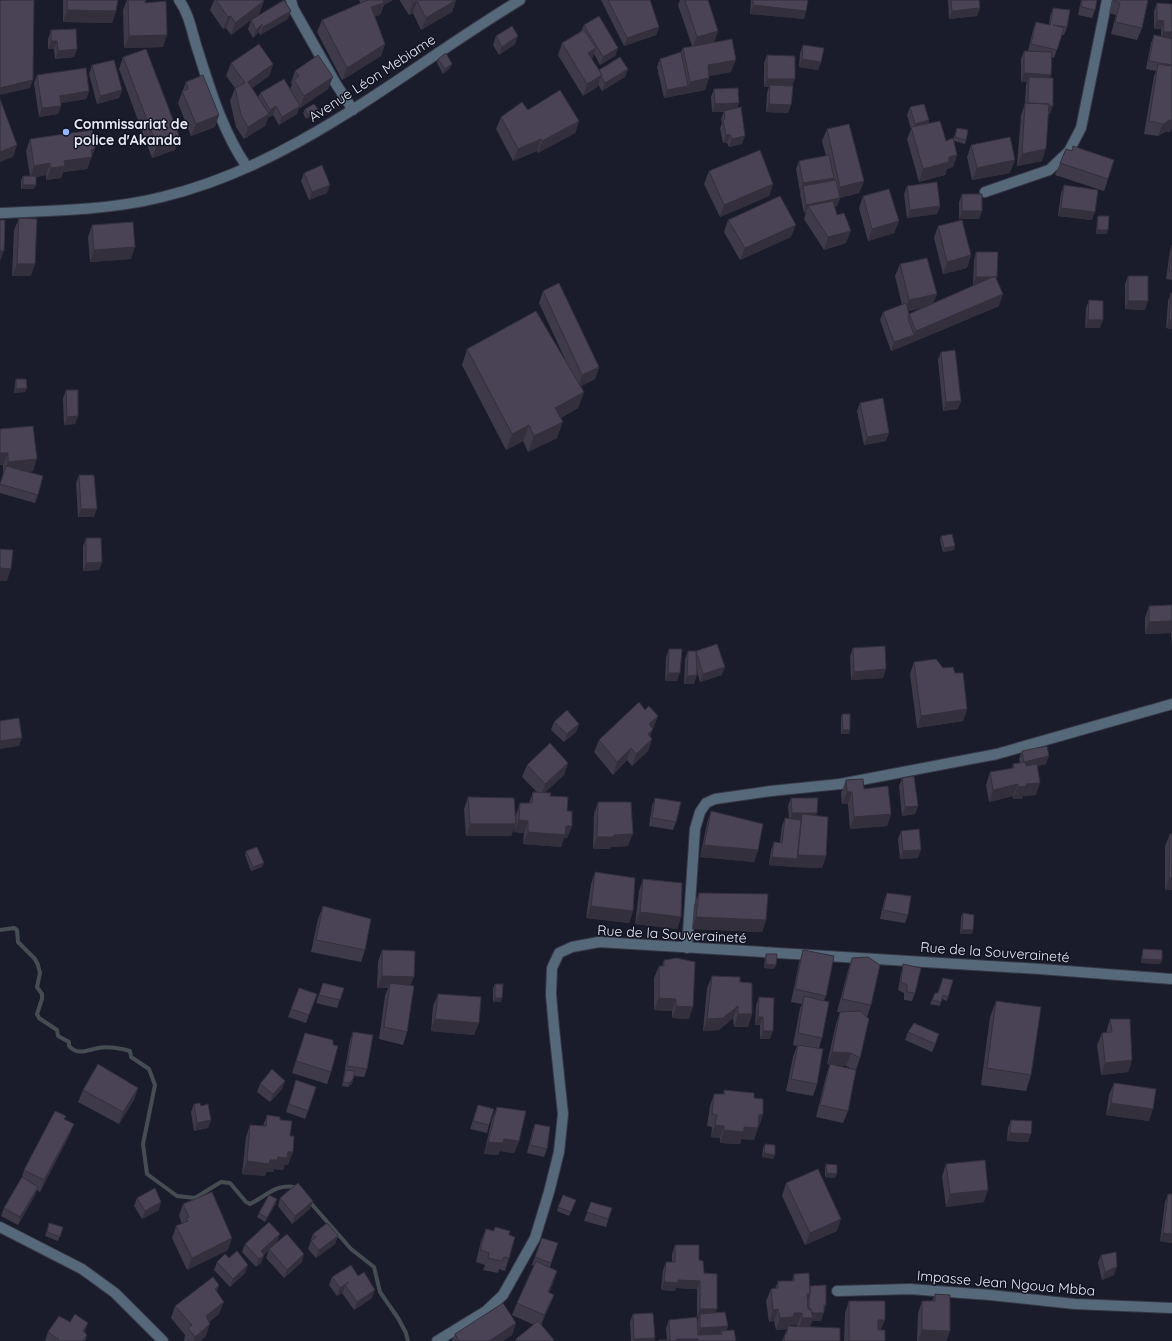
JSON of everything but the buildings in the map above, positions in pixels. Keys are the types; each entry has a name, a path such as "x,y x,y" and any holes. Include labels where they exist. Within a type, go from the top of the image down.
{"street":[{"path":"179,0 188,15 215,104 232,146 247,167"},
{"path":"291,0 297,15 353,110"},
{"name":"Avenue Léon Mebiame","path":"0,213 67,210 128,204 163,197 201,185 247,167 275,154 353,110 399,78 520,0"},
{"path":"984,192 1049,170 1069,150 1081,128 1107,0"},
{"path":"688,948 695,829 700,812 706,803 715,799 771,791 840,784 997,754 1172,704"},
{"name":"Rue de la Souveraineté","path":"437,1341 486,1311 503,1296 535,1238 559,1152 563,1114 551,994 552,968 560,953 572,947 599,942 1040,968 1172,979"},
{"path":"0,1227 38,1245 88,1273 115,1293 164,1341"},
{"name":"Impasse Jean Ngoua Mbba","path":"837,1291 910,1289 990,1295 1075,1304 1172,1308"}],"waterway":[{"path":"0,930 14,928 17,930 18,942 35,959 40,973 37,987 42,994 42,999 37,1014 39,1018 57,1030 58,1036 69,1042 69,1046 79,1052 106,1047 130,1051 131,1057 149,1069 155,1085 143,1144 147,1174 177,1196 195,1198 221,1182 230,1183 246,1202 250,1204 279,1188 299,1188"},
{"path":"309,1201 351,1249 374,1267 380,1292 398,1318 406,1333 408,1341"}],"place":[{"name":"Commissariat de police d'Akanda","path":"66,132"}]}
